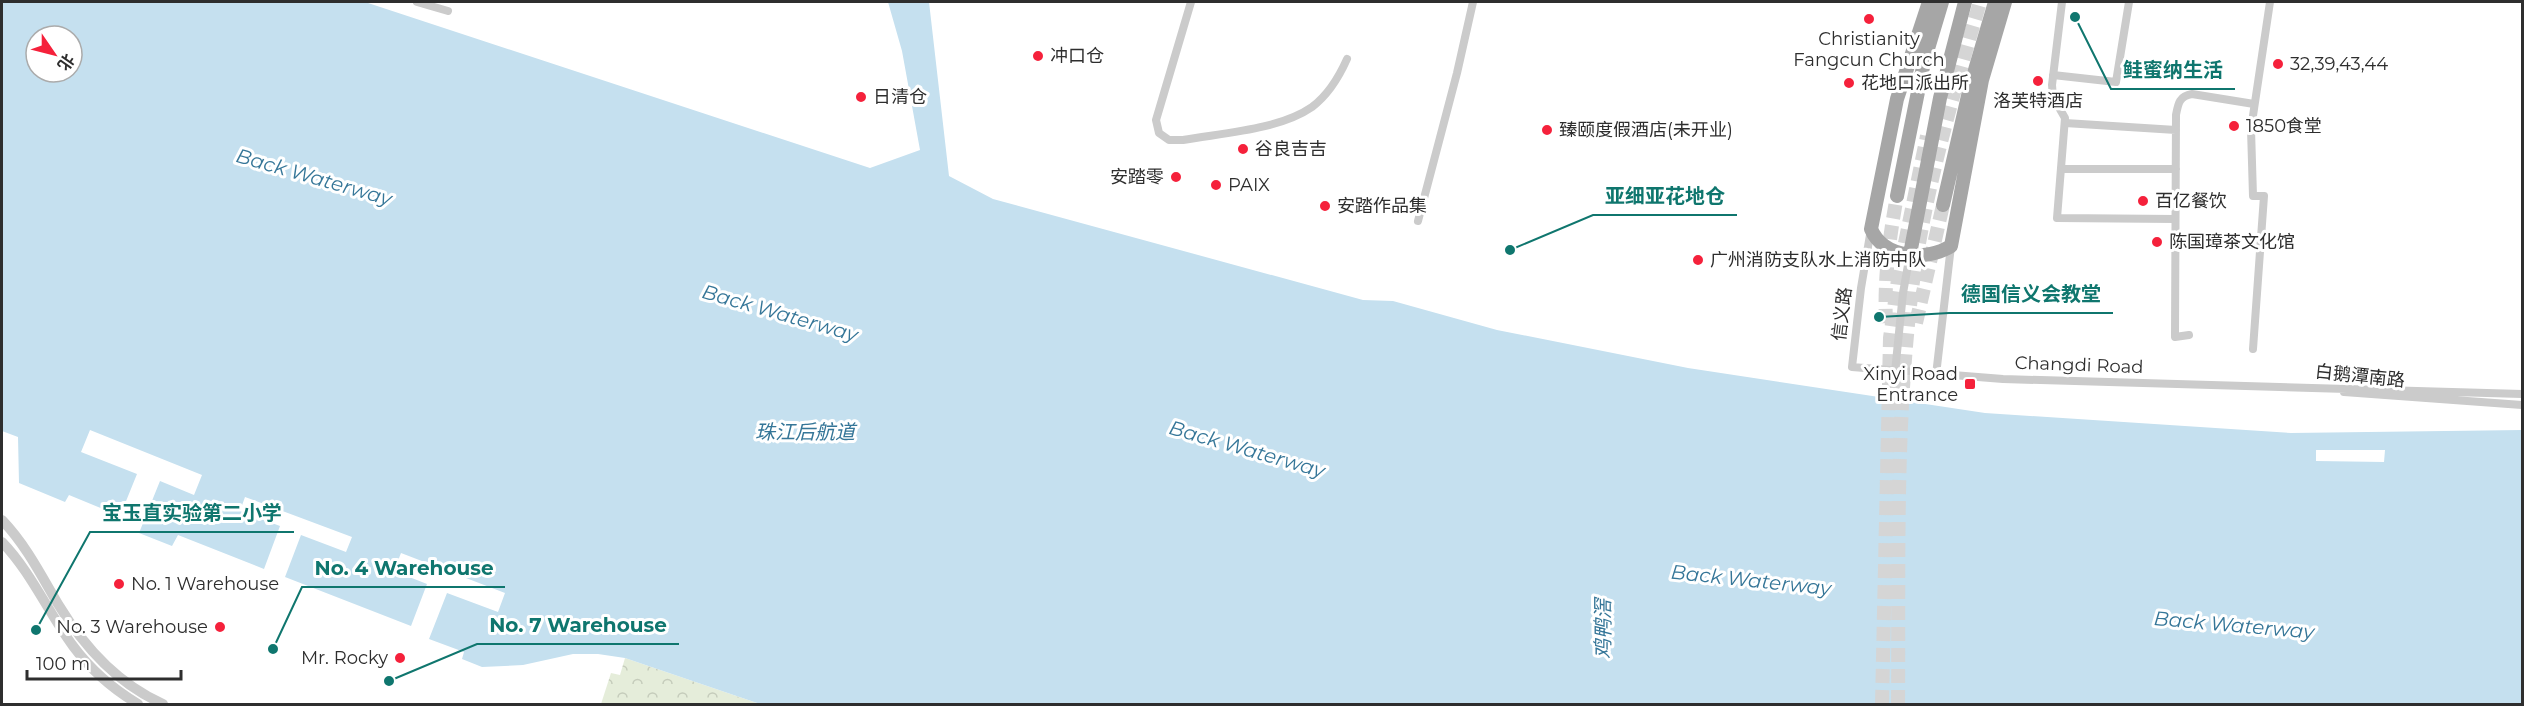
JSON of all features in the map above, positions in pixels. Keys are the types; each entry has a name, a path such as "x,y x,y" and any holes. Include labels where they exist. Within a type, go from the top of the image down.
{"main road":[{"path":"1929,2 1897,99 1871,229 1882,246 1910,254 1935,254 1951,246 1982,80 2005,2"},
{"path":"1897,196 1924,62 1942,2"},
{"path":"1910,254 1940,98 1965,2"},
{"path":"1943,206 1970,87 1995,2"}],"street":[{"path":"417,2 448,11"},
{"path":"1191,2 1156,120 1159,134 1169,140 1183,140 1277,123 1312,107 1337,81 1347,59"},
{"path":"1418,221 1473,2"},
{"path":"2062,2 2053,97 2065,117 2057,218 2175,219"},
{"path":"2054,75 2116,82 2129,2"},
{"path":"2253,349 2264,196 2253,196 2251,129 2270,2"},
{"path":"2189,335 2175,338 2176,130 2179,100 2185,95 2192,94 2254,104"},
{"path":"2065,123 2176,130"},
{"path":"2061,169 2176,169"},
{"name":"信义路","path":"1852,367 1861,288 1871,229"},
{"path":"1936,375 1951,246"},
{"path":"1895,372 1903,293 1910,254"},
{"name":"Changdi Road","path":"1852,367 1936,375 2150,384 2305,387"},
{"name":"白鹅潭南路","path":"2305,387 2523,394"},
{"name":"白鹅潭南路","path":"2305,387 2363,395 2523,405"},
{"path":"2,520 30,555 69,620 94,654 136,689 164,705"},
{"path":"2,542 19,562 81,657 104,679 138,705"}],"green space":[{"path":"625,658 760,704 601,704 611,673 620,675"}],"water":[{"name":"珠江后航道","path":"2,2 365,2 870,168 920,150 902,51 888,2 929,2 949,176 993,199 1363,300 1393,301 1497,330 1688,368 1985,413 2291,433 2522,430 2522,704 760,704 625,658 598,654 573,654 523,665 482,667 462,659 464,652 429,639 447,593 498,612 505,593 401,553 394,571 427,584 411,626 285,577 301,535 346,552 352,537 245,497 240,511 280,526 264,569 178,535 172,546 139,533 160,481 194,495 202,475 90,430 81,452 137,474 120,516 69,495 65,502 19,483 18,437 2,431"}],"pier":[{"path":"2316,450 2385,450 2384,462 2316,461"}],"tunnel":[{"path":"1898,704 1900,450 1911,297 1931,185 1980,2"},
{"path":"1882,704 1890,338 1899,272 1927,136"},
{"path":"1886,323 1888,260 1897,196"},
{"path":"1916,323 1943,205"}],"place":[{"name":"鲑蜜纳生活","path":"2075,17"},
{"name":"Christianity Fangcun Church","path":"1869,19"},
{"name":"冲口仓","path":"1038,56"},
{"name":"32,39,43,44","path":"2278,64"},
{"name":"洛芙特酒店","path":"2038,81"},
{"name":"花地口派出所","path":"1849,83"},
{"name":"日清仓","path":"861,97"},
{"name":"1850食堂","path":"2234,126"},
{"name":"臻颐度假酒店(未开业)","path":"1547,130"},
{"name":"谷良吉吉","path":"1243,149"},
{"name":"安踏零","path":"1176,177"},
{"name":"PAIX","path":"1216,185"},
{"name":"百亿餐饮","path":"2143,201"},
{"name":"安踏作品集","path":"1325,206"},
{"name":"陈国璋茶文化馆","path":"2157,242"},
{"name":"亚细亚花地仓","path":"1510,250"},
{"name":"广州消防支队水上消防中队","path":"1698,260"},
{"name":"德国信义会教堂","path":"1879,317"},
{"name":"Xinyi Road Entrance","path":"1970,384"},
{"name":"No. 1 Warehouse","path":"119,584"},
{"name":"No. 3 Warehouse","path":"220,627"},
{"name":"宝玉直实验第二小学","path":"36,630"},
{"name":"No. 4 Warehouse","path":"273,649"},
{"name":"Mr. Rocky","path":"400,658"},
{"name":"No. 7 Warehouse","path":"389,681"}],"water label":[{"name":"Back Waterway","path":"314,177"},
{"name":"Back Waterway","path":"780,313"},
{"name":"Back Waterway","path":"1247,449"},
{"name":"Back Waterway","path":"1751,580"},
{"name":"Back Waterway","path":"2234,625"},
{"name":"鸡鸭滘","path":"1603,629"}]}
